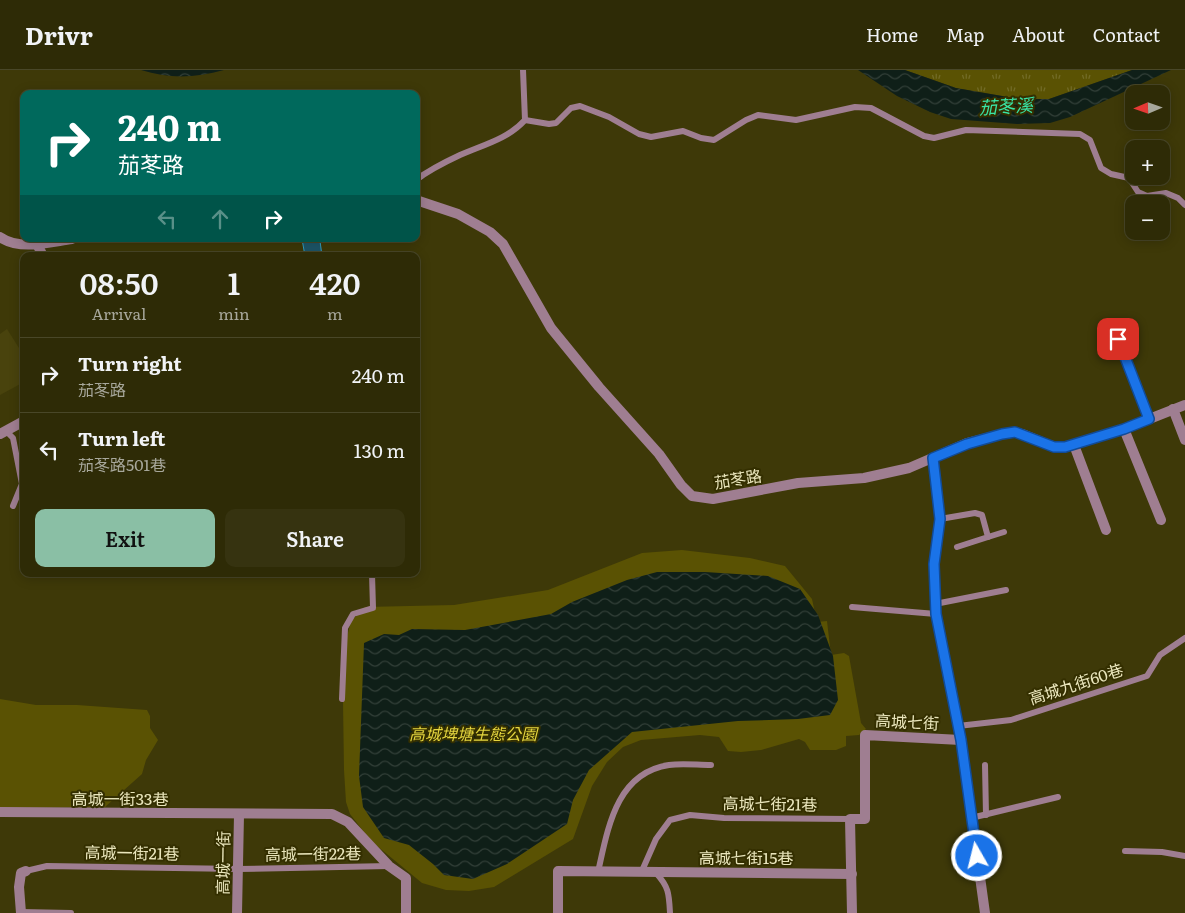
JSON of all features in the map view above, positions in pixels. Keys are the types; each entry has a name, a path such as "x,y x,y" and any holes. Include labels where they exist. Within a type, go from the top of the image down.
{"street":[{"name":"茄苳路","path":"420,201 458,214 490,232 503,244 550,328 599,387 659,454 681,485 692,496 713,499 798,483 864,478 909,468 967,444 1015,432 1054,447 1065,447 1124,429 1185,405"},
{"path":"1,239 14,244 51,242"},
{"path":"37,244 41,252"},
{"path":"1118,339 1149,419"},
{"path":"1173,409 1185,440"},
{"path":"2,432 20,422"},
{"path":"1124,429 1161,520"},
{"path":"1074,445 1106,530"},
{"path":"933,458 940,519 934,564 936,609 961,740 985,913"},
{"name":"高城七街","path":"850,819 865,819 865,735 961,740"},
{"name":"高城一街33巷","path":"0,812 332,814 348,822 389,866 406,878 406,913"},
{"name":"高城一街","path":"237,913 239,814"},
{"path":"850,819 852,913"},
{"name":"高城七街15巷","path":"558,913 558,871 852,874"},
{"path":"21,913 20,887 22,873 26,872"}],"lane":[{"path":"420,178 460,155 492,143 518,128 525,120 523,70"},
{"path":"525,120 549,124 556,123 571,108 580,106 609,116 639,134 651,137 683,131 701,138 714,140 746,120 758,115 796,120 855,107 871,108 924,136 934,138 966,130 1080,134 1090,140 1101,168 1111,174 1128,178 1138,192 1147,196 1166,193 1178,198 1185,205"},
{"path":"2,432 13,438 20,474"},
{"path":"13,506 20,489"},
{"path":"940,519 978,514 984,519 988,537"},
{"path":"957,547 1004,532"},
{"path":"342,699 344,628 353,614 373,608 372,577"},
{"path":"852,607 936,609 1006,590"},
{"name":"高城九街60巷","path":"958,726 1011,720 1147,676 1160,655 1185,638"},
{"path":"598,872 609,825 626,790 641,774 668,766 711,765"},
{"path":"985,765 986,815"},
{"path":"971,818 1058,797"},
{"name":"高城七街21巷","path":"641,872 656,839 670,820 690,815 724,818 850,819"},
{"path":"1125,851 1162,852 1185,856"},
{"name":"高城一街21巷","path":"26,872 47,866 238,868"},
{"name":"高城一街22巷","path":"238,868 389,866"},
{"path":"656,873 665,882 669,897 670,913"},
{"path":"21,913 71,913"}],"shaded area":[{"path":"7,329 20,350 20,384 0,395 0,334"}],"green space":[{"path":"905,70 1132,70 1049,99 1019,99 956,88"},
{"name":"高城埤塘生態公園","path":"682,550 750,558 785,566 812,599 817,622 827,621 831,655 844,653 849,656 861,723 866,729 859,735 846,736 846,746 836,750 810,750 805,742 799,739 761,750 728,751 719,737 700,735 641,740 623,747 607,762 592,786 573,839 494,887 469,891 446,890 422,883 371,841 350,814 346,802 344,770 343,701 346,641 351,621 365,607 454,605 548,590 642,553"},
{"path":"0,699 36,705 77,705 147,710 150,716 150,728 158,740 146,760 142,774 105,807 0,808"}],"water":[{"path":"141,70 224,70 203,75 172,76"},
{"name":"茄苳溪","path":"858,70 905,70 956,88 1019,99 1049,99 1132,70 1171,70 1139,85 1125,85 1125,91 1070,117 1050,123 1017,124 951,119 930,112 897,96"},
{"name":"高城埤塘生態公園","path":"657,572 705,572 768,576 800,589 818,615 833,656 838,700 830,715 798,719 738,721 632,732 589,770 573,800 567,824 507,864 473,879 444,875 409,845 384,838 363,807 359,776 364,643 384,634 399,635 412,629 465,630 551,614 572,602 627,580"}],"building":[{"path":"303,242 320,242 321,252 304,252"}],"route":[{"path":"977,856 961,740 936,614 934,564 940,519 933,458 967,444 1015,432 1054,447 1065,447 1124,429 1149,419 1118,339"}]}
